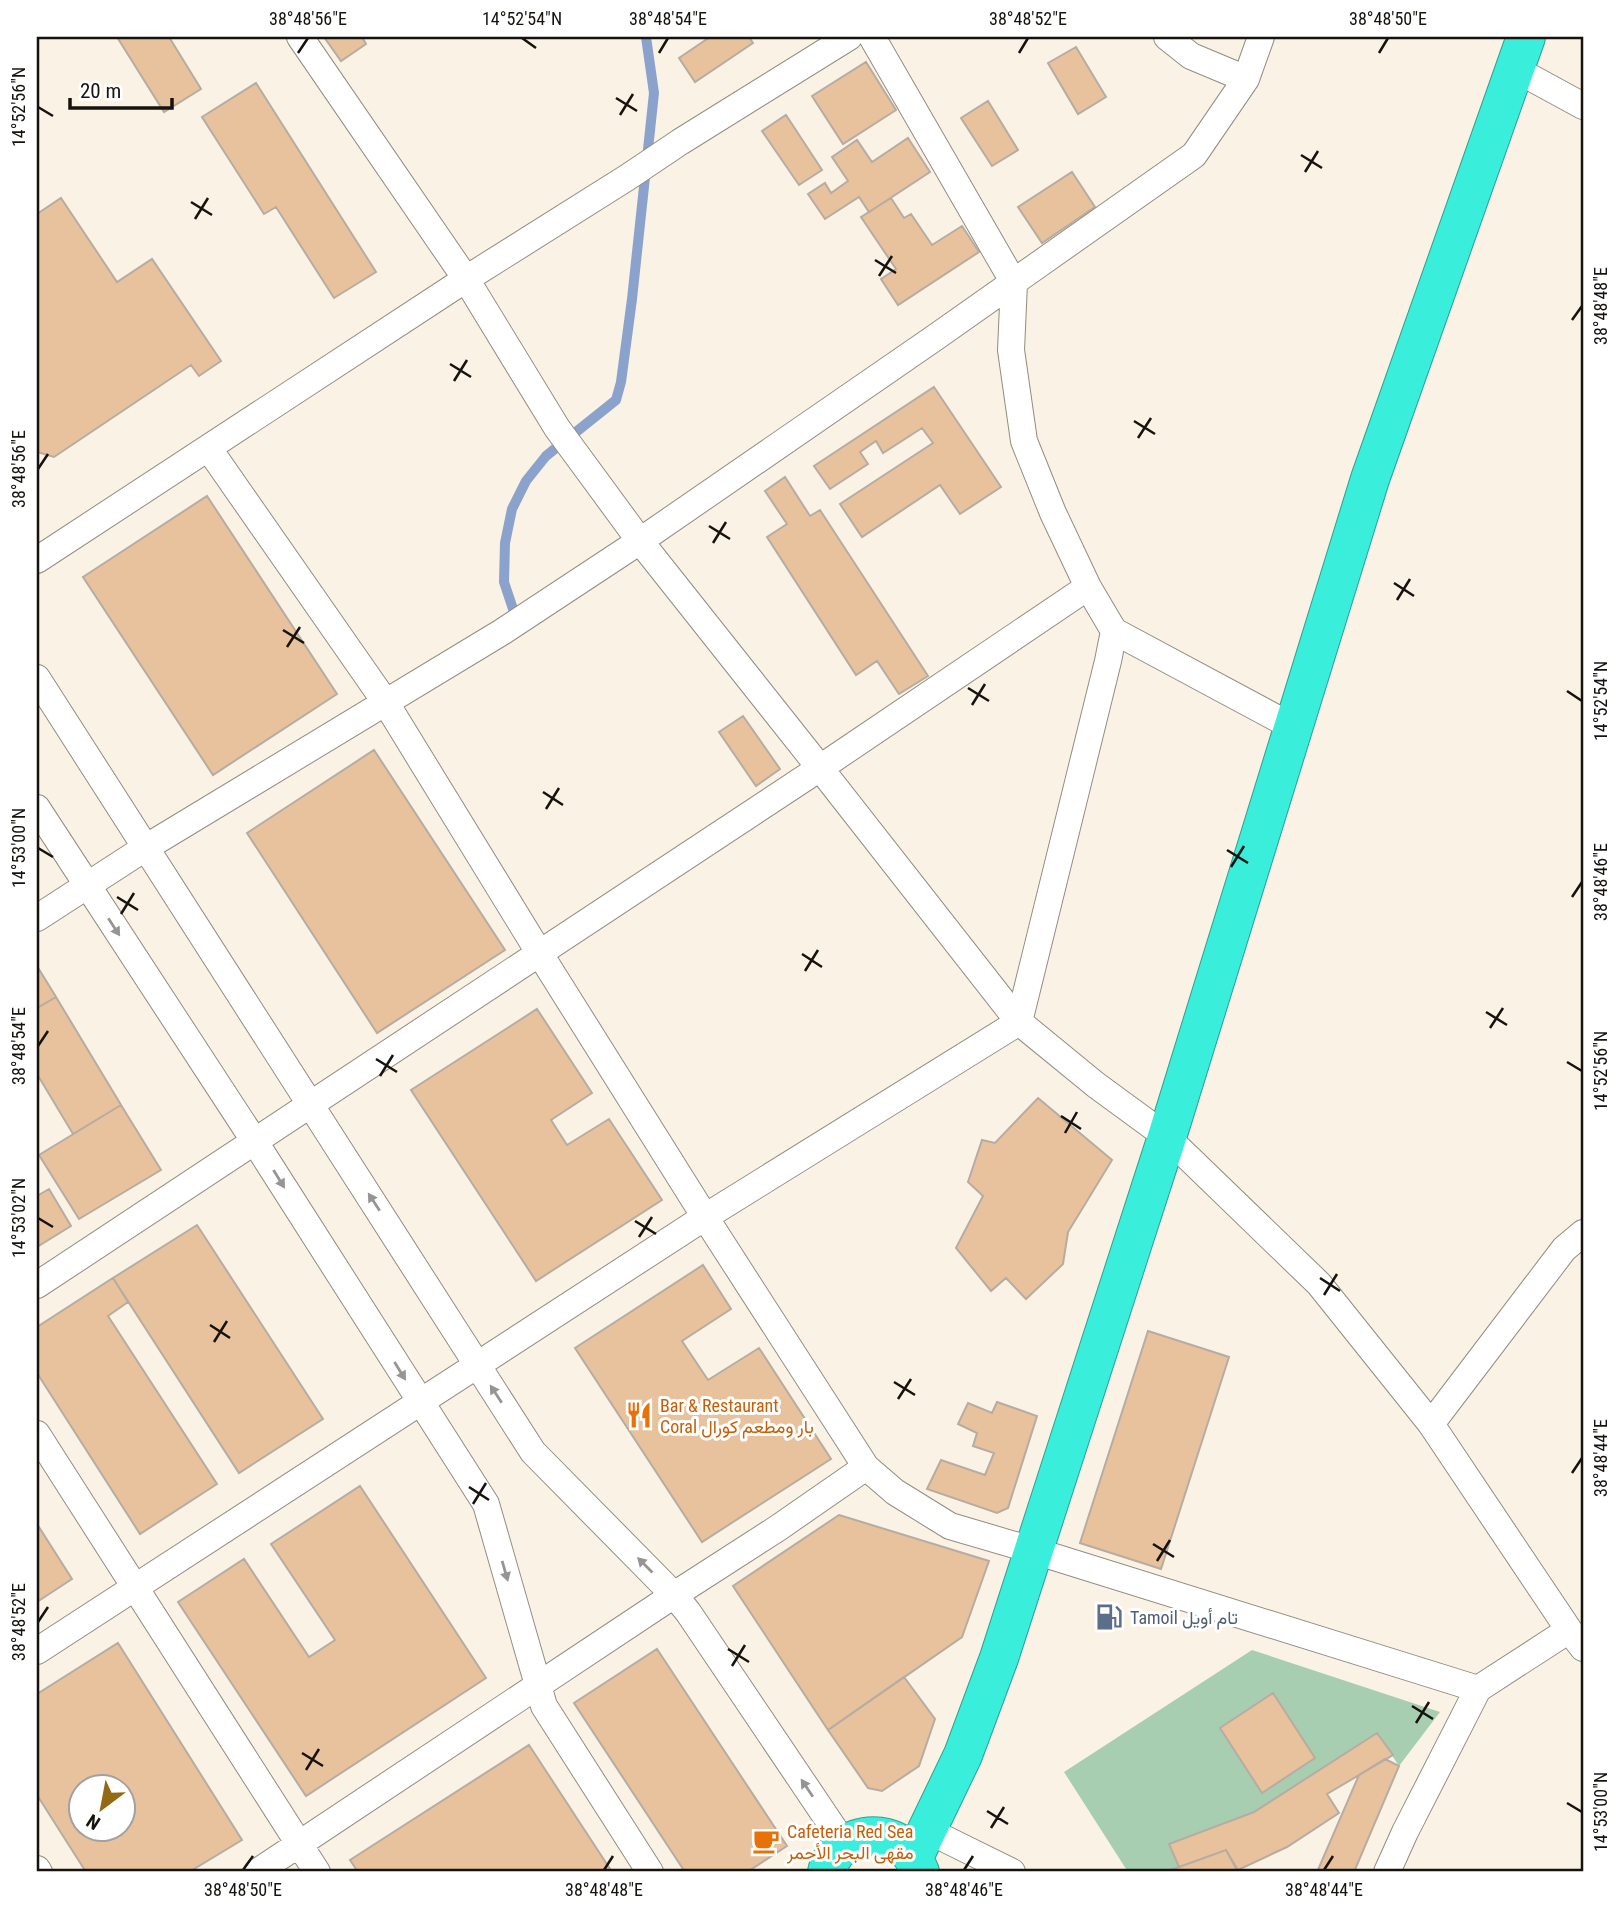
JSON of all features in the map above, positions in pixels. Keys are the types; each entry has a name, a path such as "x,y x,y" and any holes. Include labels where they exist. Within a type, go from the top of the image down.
{"highway":[{"path":"836,1858 859,1837 874,1835 890,1838 920,1853 963,1755 1035,1550 1167,1137 1370,479 1521,53"}],"street":[{"path":"300,37 466,279 557,428 640,541 1019,1022 1167,1137 1318,1284 1432,1424 1576,1639 1478,1689 1387,1872"},
{"path":"37,560 466,279 849,37"},
{"path":"872,37 1014,283 1011,350 1024,441 1053,513 1088,586 1114,631 1293,727"},
{"path":"1167,37 1191,56 1246,79"},
{"path":"37,918 145,848 502,632 640,541 1014,283 1194,155 1246,79 1261,37"},
{"path":"1521,53 1583,106"},
{"path":"209,449 386,703 705,1217 866,1466 895,1492 950,1526 1035,1550 1478,1689"},
{"path":"37,1285 820,768 1088,586"},
{"path":"37,1651 705,1217 1019,1022 1114,631"},
{"path":"37,678 533,1452 674,1594 688,1612 836,1858"},
{"path":"37,808 255,1142 486,1504 544,1706 650,1872"},
{"path":"1432,1424 1564,1248 1583,1233"},
{"path":"37,1434 317,1872"},
{"path":"257,1872 674,1594 778,1528 866,1466"},
{"path":"920,1853 1012,1872"}],"green space":[{"path":"1252,1650 1440,1712 1399,1766 1377,1733 1254,1812 1170,1845 1179,1867 1164,1872 1128,1872 1064,1772"}],"building":[{"path":"117,37 169,37 201,89 164,112"},
{"path":"324,37 362,37 366,44 341,61"},
{"path":"710,37 749,37 753,43 695,82 679,58"},
{"path":"1076,47 1106,97 1078,114 1048,63"},
{"path":"866,62 896,110 843,144 812,96"},
{"path":"256,83 376,272 334,298 276,207 264,214 202,117"},
{"path":"988,101 1018,150 992,166 961,118"},
{"path":"786,115 822,170 799,185 762,131"},
{"path":"908,138 930,172 869,212 859,197 825,219 808,194 825,183 831,193 848,181 832,157 857,140 872,162"},
{"path":"1072,172 1095,207 1042,243 1018,207"},
{"path":"61,198 117,282 152,259 221,361 199,376 191,365 54,457 37,452 37,214"},
{"path":"891,198 904,218 911,214 932,245 962,226 979,252 898,305 881,279 896,269 861,217"},
{"path":"934,387 1001,487 960,514 940,485 862,537 840,504 933,443 922,428 883,453 876,441 860,452 868,464 830,489 814,466"},
{"path":"785,477 810,516 820,510 928,676 899,694 877,661 856,675 767,537 787,524 765,491"},
{"path":"207,496 337,694 213,775 83,577"},
{"path":"743,716 780,769 756,786 719,732"},
{"path":"374,750 505,950 377,1033 247,833"},
{"path":"37,966 56,997 37,1008"},
{"path":"56,997 121,1105 73,1134 37,1074 37,1008"},
{"path":"537,1009 592,1093 551,1120 567,1145 609,1119 662,1200 536,1281 411,1090"},
{"path":"1038,1098 1112,1160 1068,1232 1063,1264 1026,1299 1006,1278 991,1291 956,1248 983,1196 968,1182 982,1140 995,1143"},
{"path":"121,1105 161,1170 79,1219 39,1155"},
{"path":"49,1189 71,1226 37,1247 37,1196"},
{"path":"197,1225 323,1419 239,1473 113,1278"},
{"path":"703,1265 731,1309 682,1341 708,1380 759,1348 831,1459 702,1542 575,1348"},
{"path":"113,1278 128,1302 108,1316 217,1484 140,1534 37,1373 37,1327"},
{"path":"1148,1331 1229,1357 1161,1569 1080,1543"},
{"path":"997,1402 1037,1416 1008,1508 997,1513 927,1489 941,1460 985,1475 994,1453 973,1446 977,1433 958,1424 968,1403 992,1413"},
{"path":"360,1486 486,1678 306,1796 178,1602 244,1559 309,1657 335,1640 271,1544"},
{"path":"839,1515 989,1561 962,1637 828,1730 733,1586"},
{"path":"37,1524 72,1579 37,1602"},
{"path":"118,1643 242,1840 189,1872 86,1872 67,1842 136,1842 136,1772 66,1772 66,1841 37,1795 37,1694"},
{"path":"657,1649 787,1846 747,1872 685,1872 574,1703"},
{"path":"904,1677 935,1719 919,1766 882,1791 868,1788 828,1730"},
{"path":"1273,1693 1315,1758 1262,1793 1220,1728"},
{"path":"1377,1733 1393,1755 1327,1794 1339,1813 1287,1847 1238,1870 1226,1850 1179,1867 1169,1844 1254,1812"},
{"path":"529,1745 612,1872 358,1872 350,1860"},
{"path":"1385,1759 1399,1766 1354,1872 1317,1872 1359,1775"},
{"path":"1226,1850 1238,1872 1164,1872 1179,1867"}],"waterway":[{"path":"517,621 504,582 505,543 512,509 526,481 546,456 616,400 621,382 654,93 646,37"}],"place":[{"name":"Bar & Restaurant Coral بار ومطعم كورال","path":"639,1415"},
{"name":"Tamoil تام أويل","path":"1109,1617"},
{"name":"Cafeteria Red Sea مقهى البحر الأحمر","path":"766,1841"}]}
